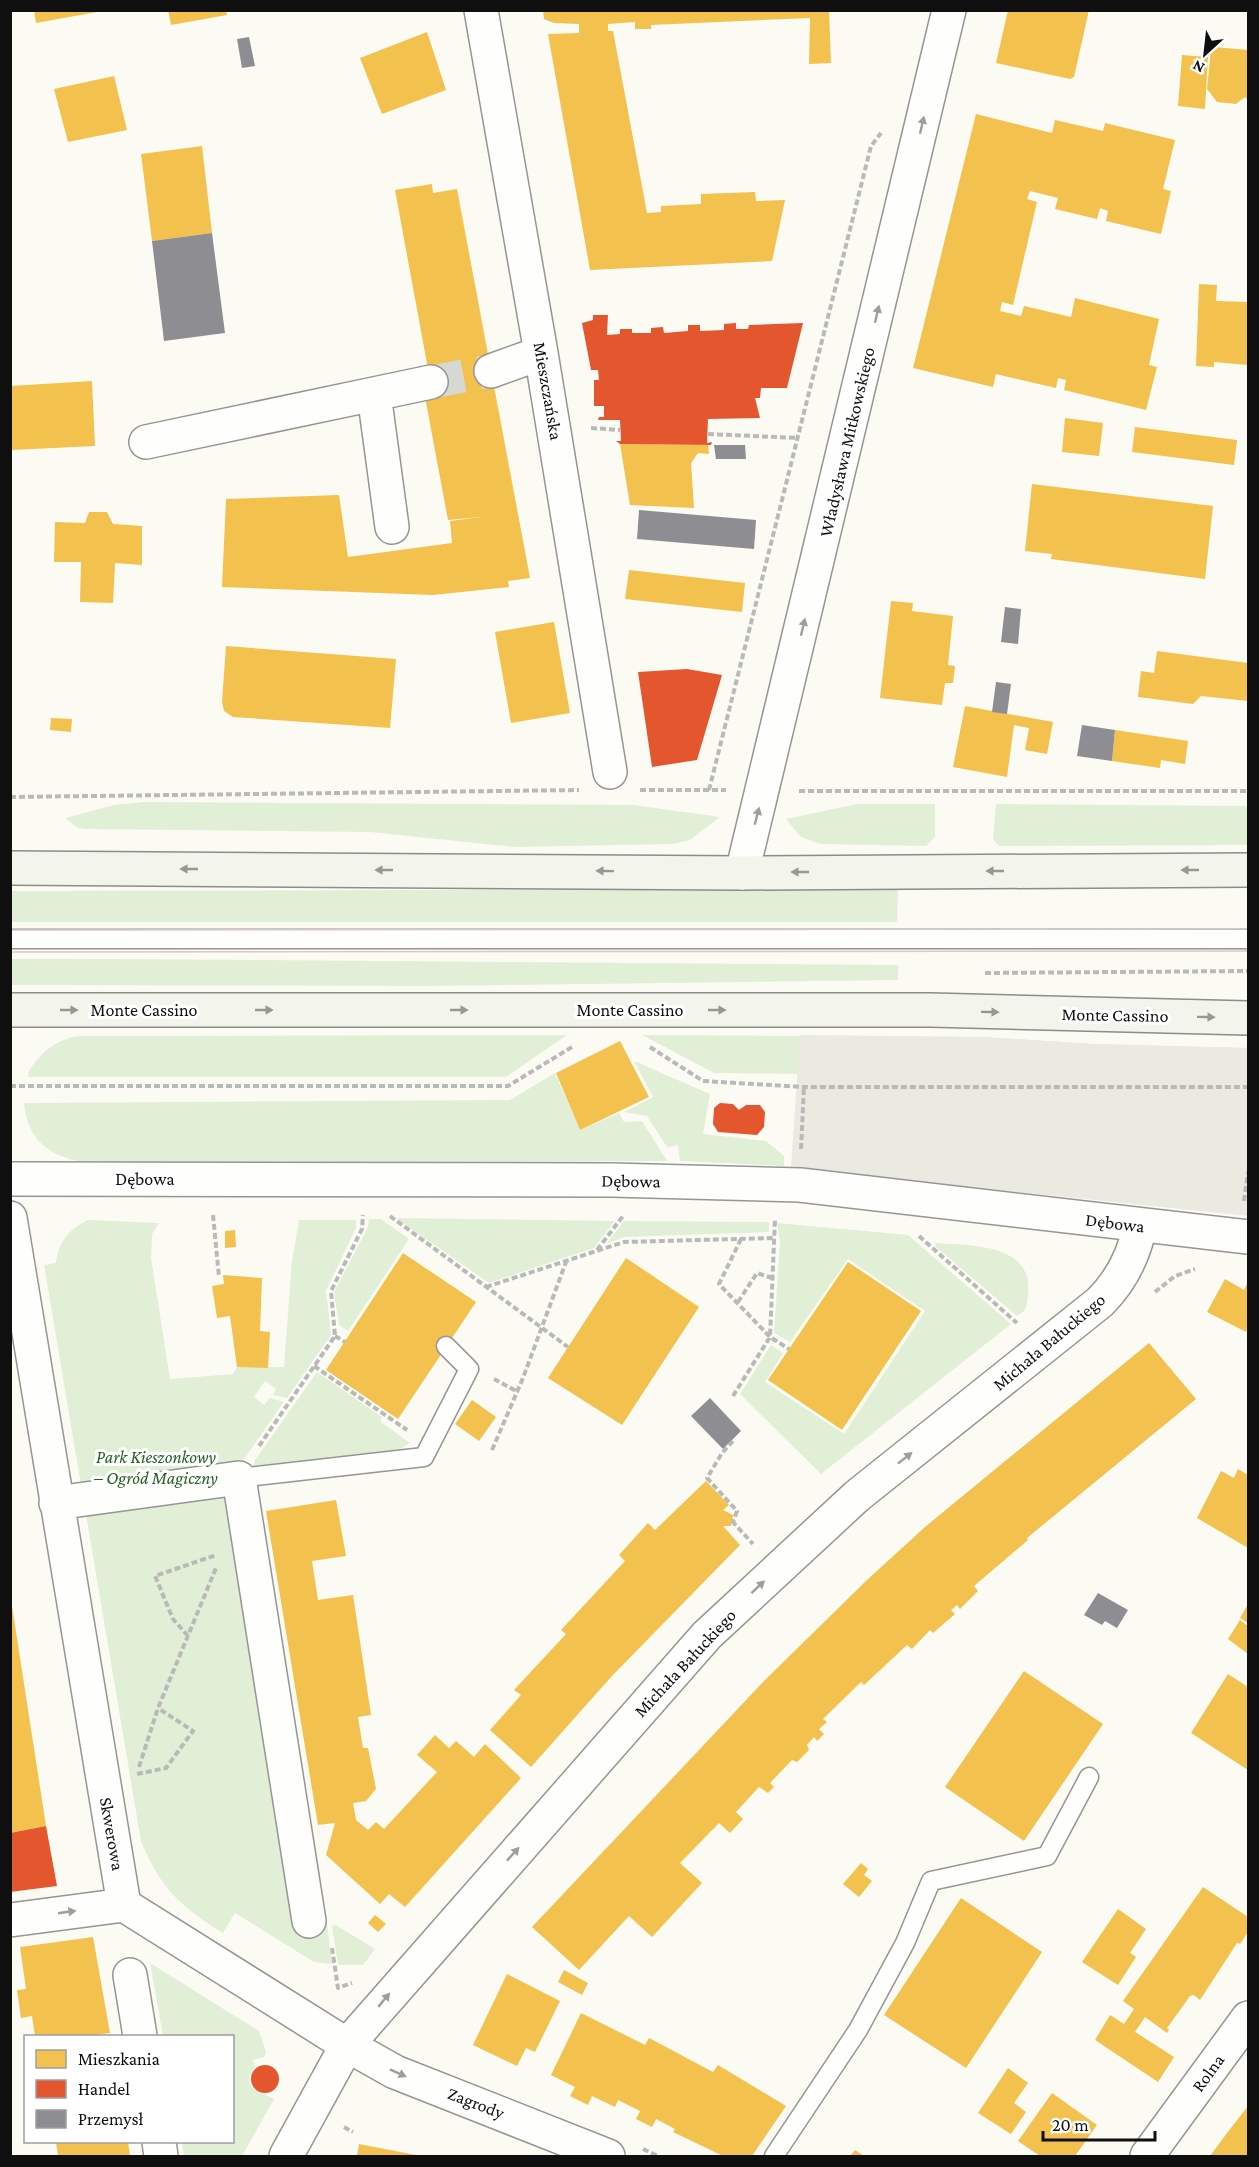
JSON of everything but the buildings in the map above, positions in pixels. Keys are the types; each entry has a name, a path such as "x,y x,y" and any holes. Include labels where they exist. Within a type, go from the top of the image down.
{"main road":[{"path":"10,868 742,873 1248,870"},
{"name":"Monte Cassino","path":"10,1010 931,1010 1248,1018"}],"street":[{"name":"Mieszczańska","path":"481,10 541,353 610,772"},
{"name":"Władysława Mitkowskiego","path":"742,873 949,10"},
{"path":"491,371 541,353"},
{"path":"146,441 431,382"},
{"path":"374,394 392,527"},
{"name":"Dębowa","path":"10,1179 612,1180 800,1185 1248,1237"},
{"name":"Skwerowa","path":"10,1218 124,1905"},
{"name":"Michała Bałuckiego","path":"286,2157 346,2045 707,1635 857,1496 1100,1302 1112,1290 1127,1265 1140,1226"},
{"path":"56,1503 239,1478 309,1921"},
{"path":"10,1920 124,1905 346,2045"},
{"path":"130,1975 141,2035"},
{"name":"Rolna","path":"1147,2157 1248,2018"},
{"name":"Zagrody","path":"346,2045 395,2072 554,2133 608,2157"}],"lane":[{"path":"10,939 1248,939"},
{"path":"239,1478 424,1457 469,1369 446,1346"},
{"path":"774,2157 858,2030 904,1943 931,1881 1047,1856 1089,1777"}],"path":[{"path":"709,790 871,146 884,128"},
{"path":"584,428 620,430"},
{"path":"708,434 798,438"},
{"path":"977,973 1248,971"},
{"path":"645,1044 703,1081 804,1087 1248,1087"},
{"path":"10,1086 508,1086 574,1046"},
{"path":"800,1185 804,1087"},
{"path":"1244,1205 1248,1172"},
{"path":"384,1212 568,1347"},
{"path":"596,1251 626,1212"},
{"path":"258,1447 335,1336 331,1291 362,1229 363,1213"},
{"path":"733,1396 770,1337 775,1218"},
{"path":"213,1222 219,1277"},
{"path":"912,1229 1020,1326"},
{"path":"486,1287 624,1242 773,1238"},
{"path":"741,1239 720,1284 770,1337 789,1349"},
{"path":"492,1450 518,1392 566,1261"},
{"path":"1148,1298 1175,1276 1201,1266"},
{"path":"738,1302 757,1273 772,1278"},
{"path":"335,1336 345,1341"},
{"path":"314,1366 412,1434"},
{"path":"488,1376 518,1392"},
{"path":"733,1441 722,1453 707,1478 737,1510 732,1521 748,1538"},
{"path":"133,1781 158,1708 188,1636 222,1553 155,1576 173,1619 188,1636"},
{"path":"136,1774 166,1768 193,1731 158,1708"},
{"path":"309,1921 328,1921 338,1988 359,1982"}],"green space":[{"path":"144,802 633,805 720,817 690,840 673,844 515,847 370,832 87,829 78,828 65,818 114,805"},
{"path":"857,804 935,804 935,837 926,846 820,844 801,837 786,819"},
{"path":"996,804 1248,806 1248,845 999,846 993,839"},
{"path":"898,889 897,922 10,922 11,891"},
{"path":"11,959 898,965 898,980 427,986 11,985"},
{"path":"567,1035 506,1077 29,1077 28,1073 43,1053 57,1043 80,1036"},
{"path":"642,1035 984,1037 1093,1044 1248,1048 1116,1077 714,1073"},
{"path":"634,1061 710,1094 703,1134 766,1141 784,1156 784,1166 680,1161 678,1145 667,1147 647,1116 624,1112 653,1097"},
{"path":"555,1073 580,1130 619,1113 624,1122 642,1121 667,1161 84,1162 60,1156 42,1144 30,1127 24,1103 510,1100"},
{"path":"396,1218 615,1221 594,1248 489,1283"},
{"path":"369,1219 381,1219 409,1239 348,1331 339,1325 334,1292 368,1227"},
{"name":"Park Kieszonkowy – Ogród Magiczny","path":"88,1220 159,1223 152,1234 151,1258 170,1379 233,1374 237,1367 284,1367 292,1261 299,1220 356,1220 356,1228 326,1291 331,1335 287,1398 273,1395 276,1389 265,1381 254,1397 264,1405 270,1398 284,1402 244,1459 233,1461 308,1923 327,1923 332,1964 314,1962 235,1913 223,1933 208,1924 173,1895 164,1884 141,1841 44,1265 56,1263 62,1242 70,1232"},
{"path":"624,1221 769,1222 769,1232 624,1237 606,1244"},
{"path":"777,1223 908,1235 1011,1324 821,1474 740,1394 771,1345 783,1353 765,1382 844,1434 925,1311 848,1259 790,1342 774,1333 780,1242"},
{"path":"935,1243 988,1248 1004,1253 1017,1261 1025,1272 1028,1288 1025,1310 1017,1316 936,1247"},
{"path":"317,1372 382,1417 381,1422 410,1443 395,1452 253,1468 255,1460"},
{"path":"336,1925 375,1949 363,1965 338,1965 332,1926"},
{"path":"150,1963 259,2031 266,2052 264,2057 253,2060 255,2067 249,2077 251,2087 274,2099 242,2156 184,2156 182,2143 234,2143 234,2035 163,2035"}],"shaded area":[{"path":"800,1035 984,1037 1093,1044 1248,1048 1248,1216 818,1171 791,1166"}],"tunnel":[{"path":"431,382 491,371"}],"tram line":[{"path":"10,930 1248,929"},
{"path":"10,952 1248,951"}]}
